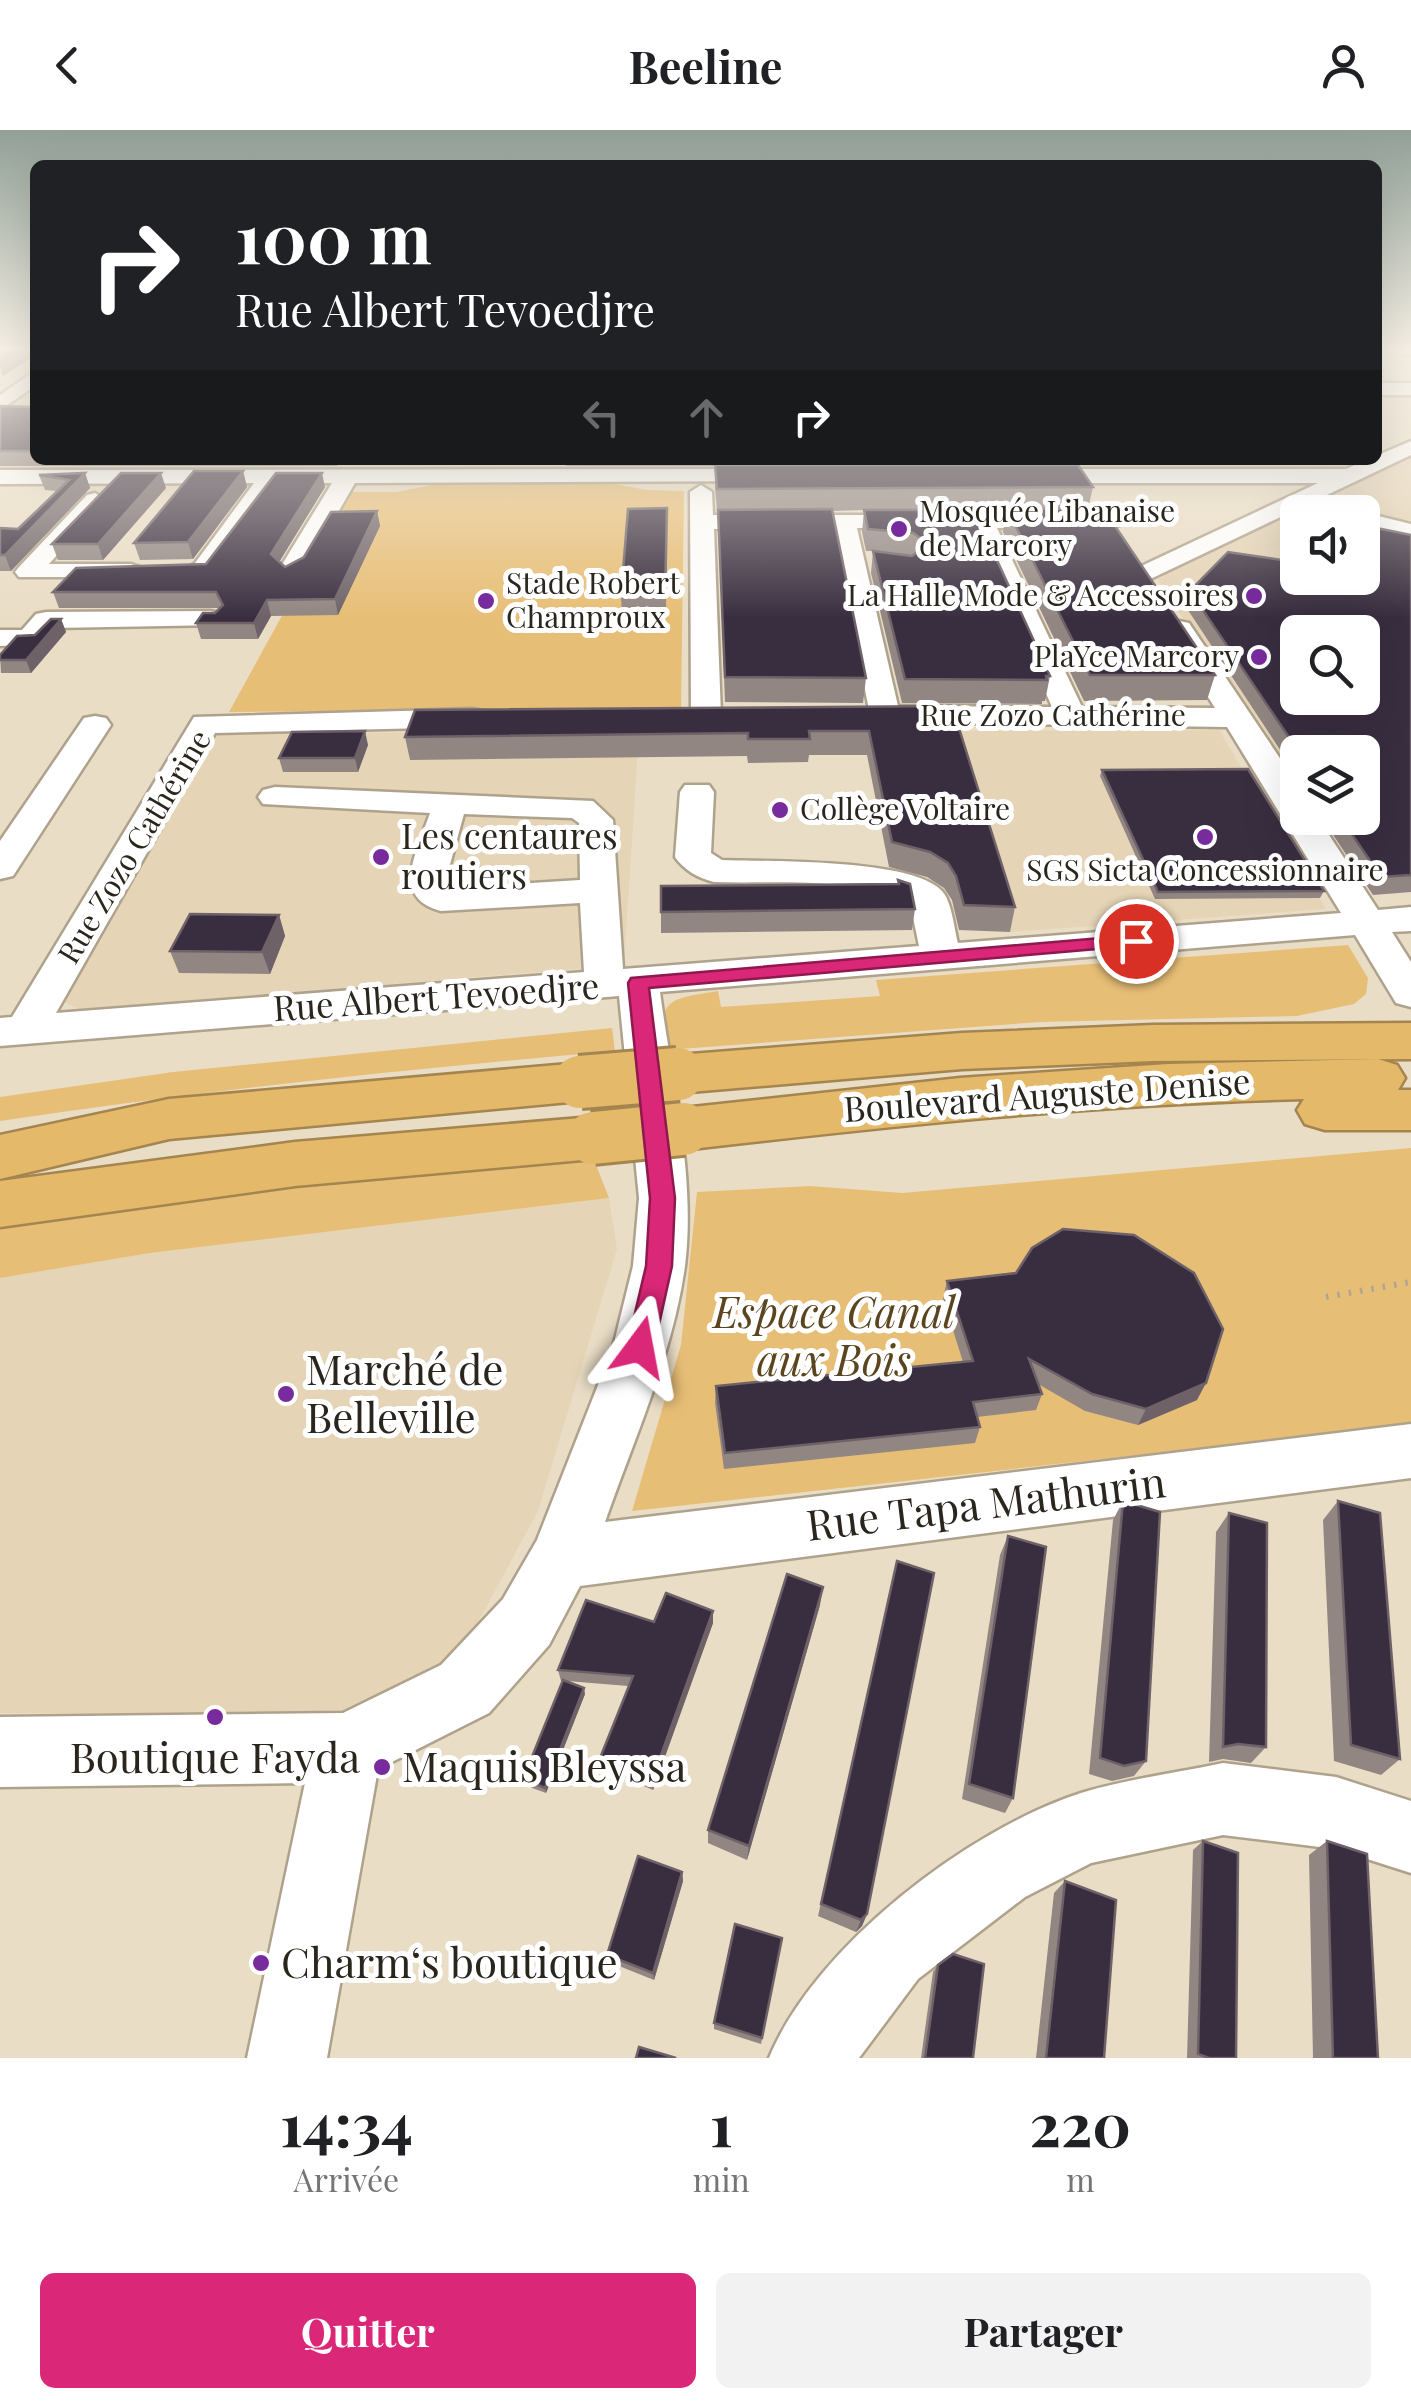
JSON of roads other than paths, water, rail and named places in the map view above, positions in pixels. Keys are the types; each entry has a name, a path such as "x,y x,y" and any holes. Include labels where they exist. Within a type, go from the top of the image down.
{"highway":[{"path":"0,1139 169,1119 962,1051 1153,1042 1411,1041"},
{"name":"Boulevard Auguste Denise","path":"0,1204 153,1178 383,1152 593,1138 960,1098 1168,1083 1411,1077"},
{"name":"Boulevard Auguste Denise","path":"683,1129 888,1135 1232,1110 1411,1110"},
{"path":"0,1157 169,1119"}],"street":[{"path":"1382,461 1411,447"},
{"path":"0,478 212,471 270,477 352,471 388,477 556,465 664,476 790,476"},
{"path":"992,476 1085,476 1171,468 1304,484 1352,476 1374,465"},
{"path":"168,504 212,471"},
{"path":"291,571 352,471"},
{"path":"636,498 664,476"},
{"path":"701,476 706,715"},
{"path":"1085,476 1280,786"},
{"path":"118,477 28,570 202,570 270,477"},
{"path":"388,477 404,500"},
{"path":"1144,574 1304,484"},
{"path":"702,522 1112,520"},
{"path":"982,521 1071,716"},
{"path":"843,522 885,715"},
{"path":"1380,523 1411,531"},
{"path":"111,572 134,545"},
{"path":"851,560 885,565"},
{"path":"0,638 30,638 46,620 210,619"},
{"path":"666,716 746,715"},
{"name":"Rue Zozo Cathérine","path":"845,715 1236,718"},
{"name":"Rue Zozo Cathérine","path":"13,1031 209,721 509,717"},
{"path":"0,868 17,816 95,725"},
{"path":"697,792 692,856 702,866 714,871 870,879 914,889 927,897 942,958"},
{"path":"0,1752 347,1748 465,1688 526,1622 561,1558 640,1347 659,1266 662,1198 623,984 602,966 602,890 596,820 581,808 275,797"},
{"path":"450,803 427,878 429,892 442,900 602,890"},
{"path":"1312,835 1411,994"},
{"name":"Rue Albert Tevoedjre","path":"13,1031 1411,919"},
{"name":"Rue Tapa Mathurin","path":"561,1558 1411,1451"},
{"path":"287,2058 347,1748"},
{"path":"809,2058 892,1952 999,1871 1082,1829 1223,1799 1336,1814 1411,1836"}],"place":[{"name":"Mosquée Libanaise de Marcory","path":"899,529"},
{"name":"La Halle Mode & Accessoires","path":"1254,596"},
{"name":"Stade Robert Champroux","path":"486,601"},
{"name":"PlaYce Marcory","path":"1259,657"},
{"name":"Collège Voltaire","path":"780,810"},
{"name":"SGS Sicta Concessionnaire","path":"1205,837"},
{"name":"Les centaures routiers","path":"381,857"},
{"name":"Marché de Belleville","path":"286,1394"},
{"name":"Boutique Fayda","path":"215,1717"},
{"name":"Maquis Bleyssa","path":"382,1767"},
{"name":"Charm‘s boutique","path":"261,1963"}],"park label":[{"name":"Espace Canal aux Bois","path":"834,1337"}]}
